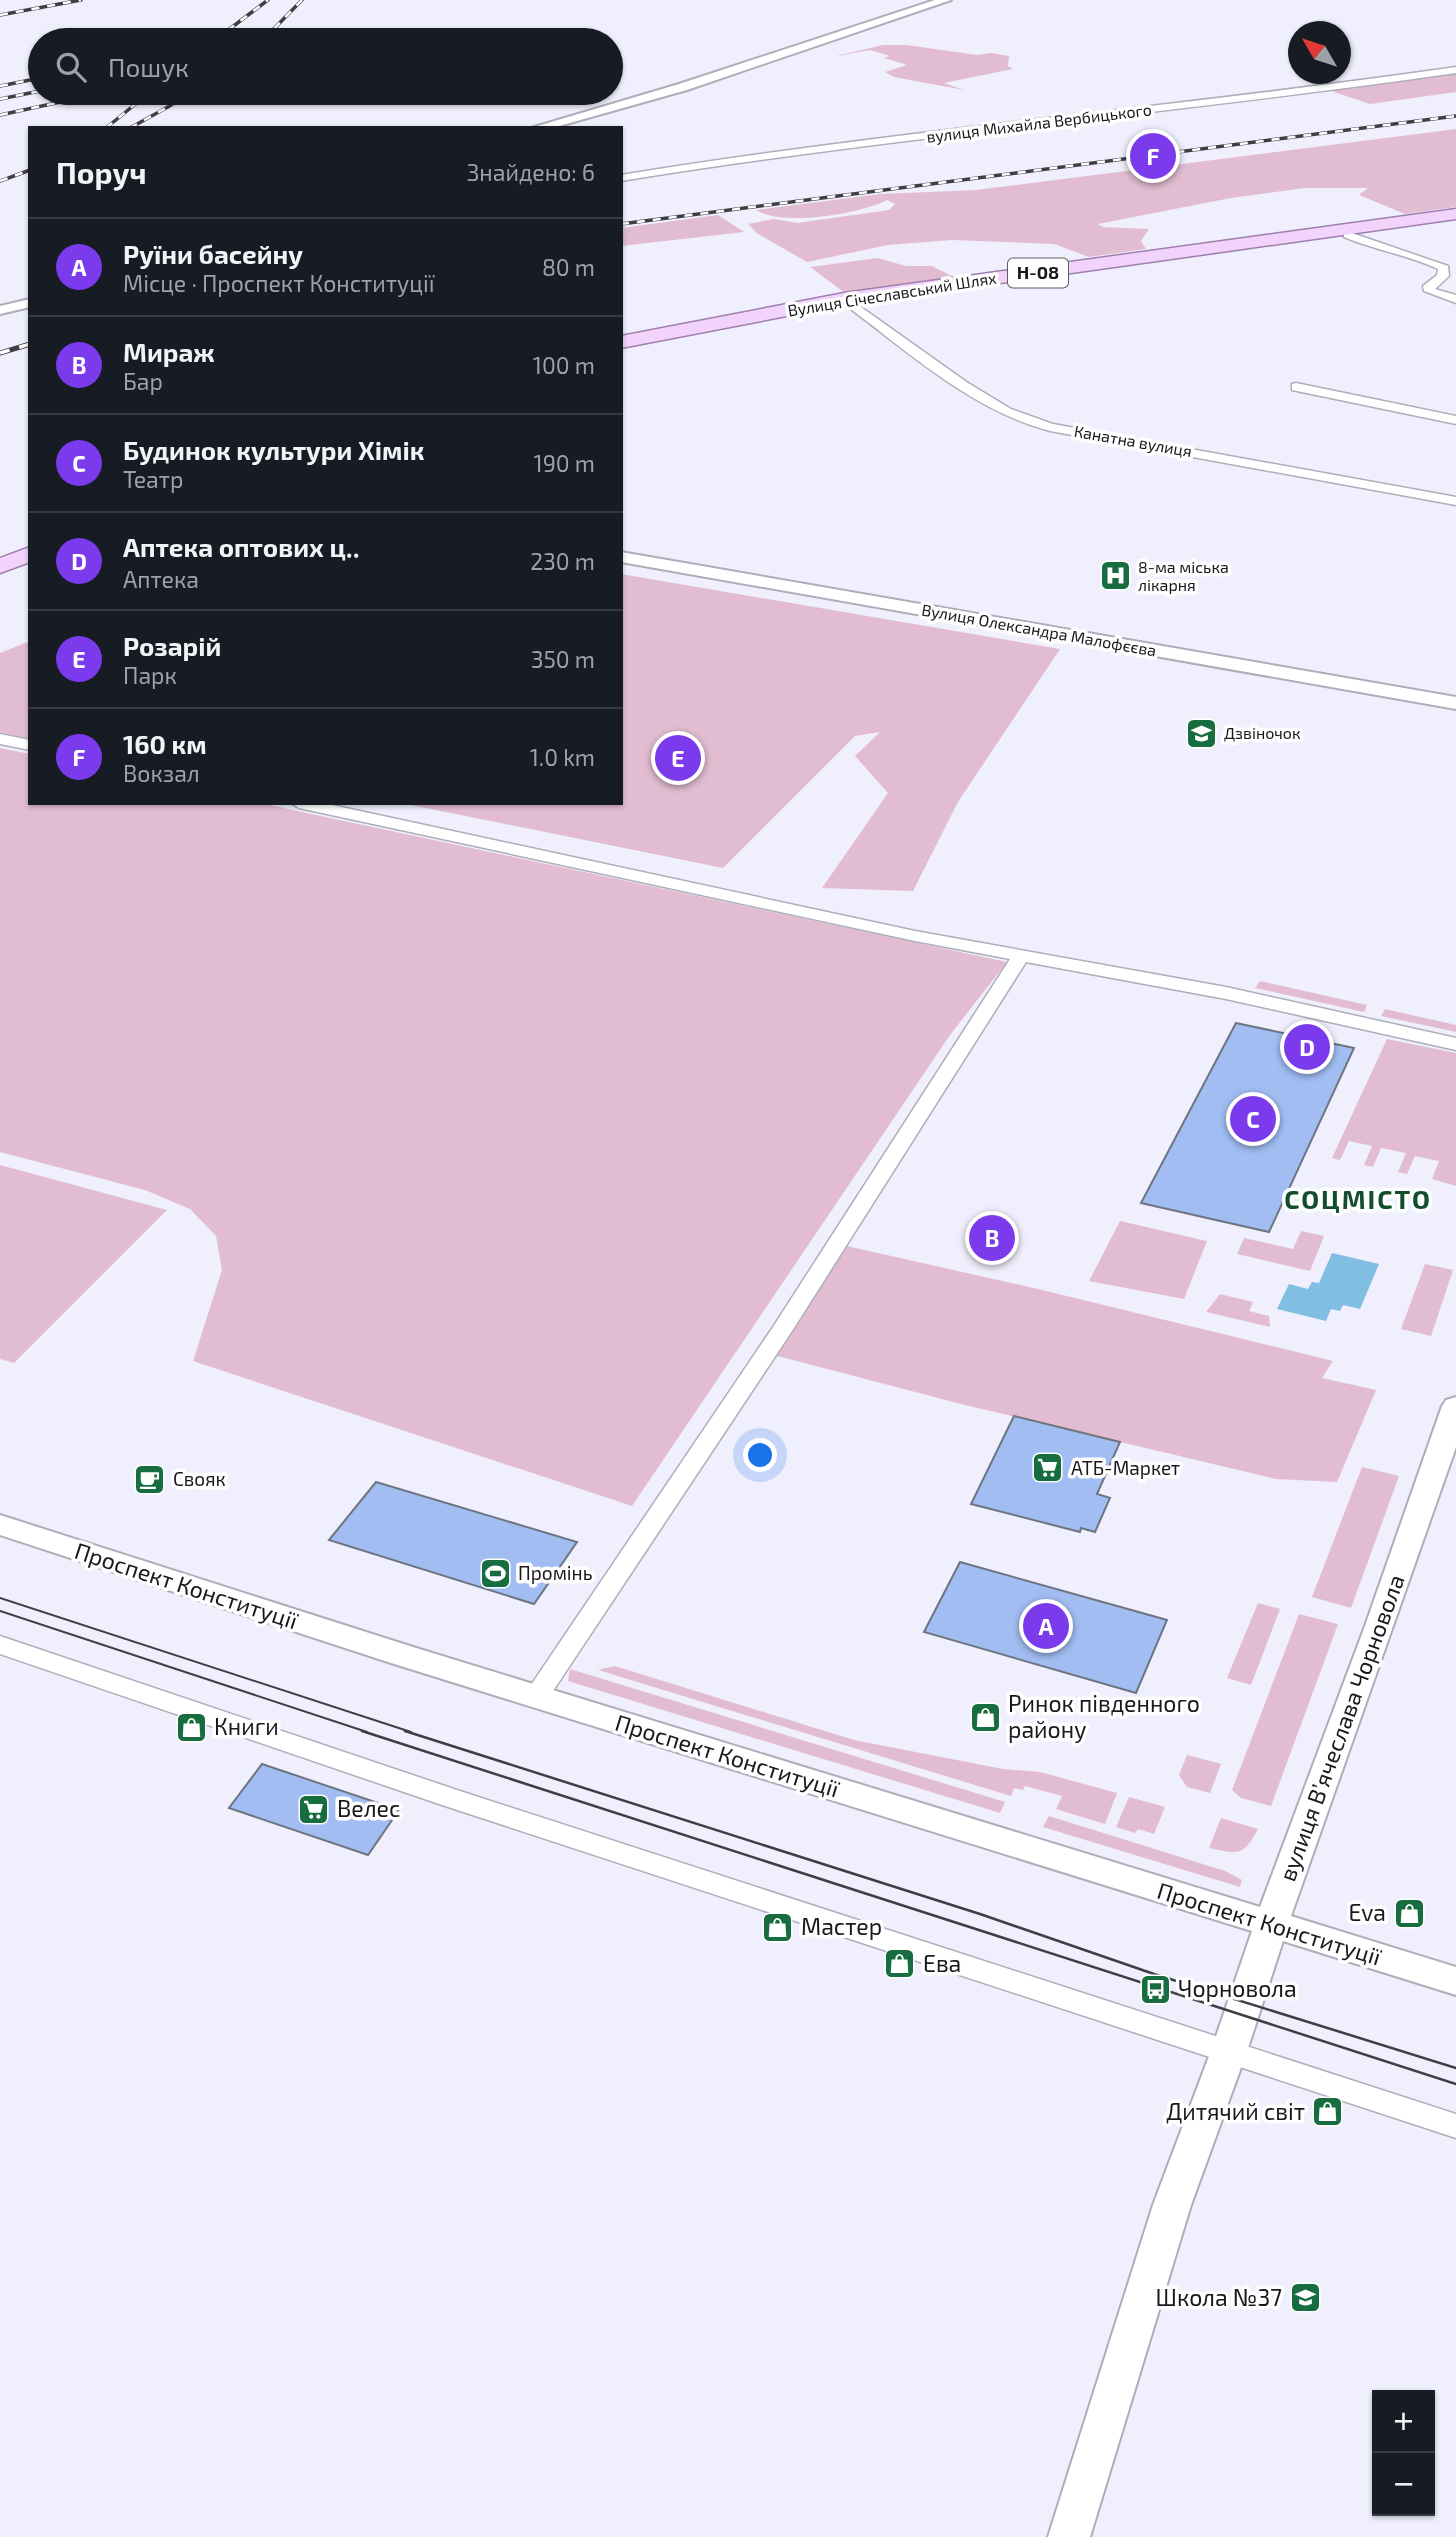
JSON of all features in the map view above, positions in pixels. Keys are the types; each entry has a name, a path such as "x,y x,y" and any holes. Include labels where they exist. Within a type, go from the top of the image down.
{"main road":[{"name":"Вулиця Січеславський Шлях","path":"623,342 844,299 1456,214"},
{"path":"0,566 28,555"}],"street":[{"path":"623,104 683,87 946,0"},
{"name":"вулиця Михайла Вербицького","path":"623,178 733,160 1267,97 1456,70"},
{"path":"544,126 619,105"},
{"path":"1348,235 1372,246 1456,268"},
{"path":"1439,265 1445,272 1429,286 1430,291 1456,299"},
{"name":"Канатна вулиця","path":"844,299 964,386 1006,412 1050,427 1456,501"},
{"path":"0,310 28,303"},
{"path":"1296,387 1456,419"},
{"name":"Вулиця Олександра Малофєєва","path":"623,557 1456,703"},
{"path":"0,739 28,745"},
{"path":"308,805 915,936 1226,993 1456,1044"},
{"path":"536,1697 777,1336 1021,955"},
{"name":"вулиця Вʼячеслава Чорновола","path":"1229,2051 1270,1925 1380,1626 1456,1406"},
{"name":"Проспект Конституції","path":"0,1525 536,1697 1456,1982"},
{"path":"0,1645 451,1798 1456,2126"},
{"path":"1069,2537 1165,2228 1229,2051"}],"shaded area":[{"path":"883,45 1009,56 1008,66 1013,69 944,83 964,90 894,77 885,72 907,65 884,58 890,56 870,50 832,57"},
{"path":"1456,71 1456,92 1370,104 1334,92 1336,88"},
{"path":"1456,129 1456,207 1405,214 1359,195 1368,188 1305,188 1231,198 1098,224 1103,227 1149,229 1141,241 1146,249 1089,257 1054,244 952,240 888,245 807,262 758,234 748,224 774,219 797,223 889,210 895,204 887,200 841,214 802,218 784,218 756,210 880,194 976,190"},
{"path":"718,215 744,232 623,246 623,228"},
{"path":"878,258 906,266 932,266 954,277 845,293 810,267"},
{"path":"623,574 1060,649 958,802 913,891 822,888 888,793 855,756 880,732 855,736 723,868 411,805 623,805"},
{"path":"28,642 28,739 0,732 0,653"},
{"path":"0,748 28,754 28,805 269,805 1007,962 950,1035 632,1506 193,1361 222,1270 216,1236 190,1209 145,1190 0,1152"},
{"path":"1260,981 1367,1005 1364,1012 1255,988"},
{"path":"1385,1009 1456,1025 1456,1032 1381,1016"},
{"path":"1387,1039 1456,1053 1456,1186 1432,1179 1439,1161 1415,1156 1407,1174 1398,1172 1406,1153 1381,1148 1373,1167 1364,1165 1372,1146 1349,1141 1340,1160 1332,1158"},
{"path":"0,1165 167,1210 14,1363 0,1359"},
{"path":"1120,1221 1207,1241 1184,1299 1089,1281"},
{"path":"1301,1231 1324,1236 1310,1271 1237,1254 1244,1238 1293,1249"},
{"path":"838,1244 1038,1289 1333,1361 1322,1378 1376,1390 1337,1482 1276,1479 965,1405 766,1353"},
{"path":"1425,1264 1453,1270 1431,1336 1401,1329"},
{"path":"1220,1294 1253,1302 1249,1311 1269,1316 1270,1327 1206,1312"},
{"path":"1362,1467 1399,1476 1351,1608 1312,1597"},
{"path":"1258,1603 1280,1609 1251,1685 1227,1678"},
{"path":"1299,1614 1338,1624 1271,1806 1241,1798 1232,1790"},
{"path":"615,1666 854,1740 1003,1769 1040,1772 1117,1793 1105,1824 1056,1809 1062,1796 1025,1786 1023,1790 1014,1788 1011,1796 598,1670"},
{"path":"570,1669 1005,1802 1000,1813 568,1681"},
{"path":"1187,1755 1221,1764 1210,1793 1187,1787 1179,1775"},
{"path":"1129,1797 1165,1807 1154,1834 1138,1829 1135,1833 1116,1827"},
{"path":"1049,1816 1225,1871 1242,1880 1240,1887 1043,1827"},
{"path":"1221,1818 1258,1829 1244,1849 1227,1852 1209,1848"}],"water":[{"path":"1332,1253 1379,1264 1360,1309 1343,1305 1340,1311 1331,1309 1326,1321 1277,1309 1289,1284 1308,1289 1312,1282 1319,1283"}],"building":[{"path":"1236,1023 1354,1048 1269,1232 1141,1203"},
{"name":"АТБ-Маркет","path":"1014,1416 1120,1442 1097,1494 1110,1498 1095,1532 1081,1528 1080,1532 971,1504"},
{"name":"Промінь","path":"376,1482 577,1542 534,1604 329,1540"},
{"path":"960,1562 1167,1620 1136,1693 924,1632"},
{"name":"Велес","path":"262,1764 399,1810 368,1855 229,1808"}],"tram line":[{"path":"0,1598 411,1732"},
{"path":"0,1611 367,1732"},
{"path":"362,1731 1456,2084"},
{"path":"405,1731 980,1914 1154,1974 1456,2068"}],"railway":[{"path":"0,15 81,0"},
{"path":"231,28 268,0"},
{"path":"275,28 302,0"},
{"path":"0,86 28,80"},
{"path":"0,99 28,93"},
{"path":"0,115 46,105"},
{"path":"108,126 134,105"},
{"path":"134,126 171,105"},
{"path":"623,224 1456,116"},
{"path":"0,181 28,171"},
{"path":"0,353 28,345"}],"place":[{"name":"160 км","path":"1153,156"},
{"name":"8-ма міська лікарня","path":"1115,576"},
{"name":"Дзвіночок","path":"1201,733"},
{"name":"Розарій","path":"678,758"},
{"name":"Аптека оптових ц‥","path":"1307,1047"},
{"name":"Будинок культури Хімік","path":"1253,1119"},
{"name":"Мираж","path":"992,1238"},
{"name":"АТБ-Маркет","path":"1048,1468"},
{"name":"Свояк","path":"150,1479"},
{"name":"Промінь","path":"495,1573"},
{"name":"Руїни басейну","path":"1046,1626"},
{"name":"Ринок південного району","path":"985,1717"},
{"name":"Книги","path":"191,1727"},
{"name":"Велес","path":"314,1809"},
{"name":"Eva","path":"1409,1913"},
{"name":"Мастер","path":"778,1927"},
{"name":"Ева","path":"900,1964"},
{"name":"Чорновола","path":"1155,1989"},
{"name":"Дитячий світ","path":"1328,2112"},
{"name":"Школа №37","path":"1305,2298"}],"district":[{"name":"СОЦМІСТО","path":"1358,1200"}]}
